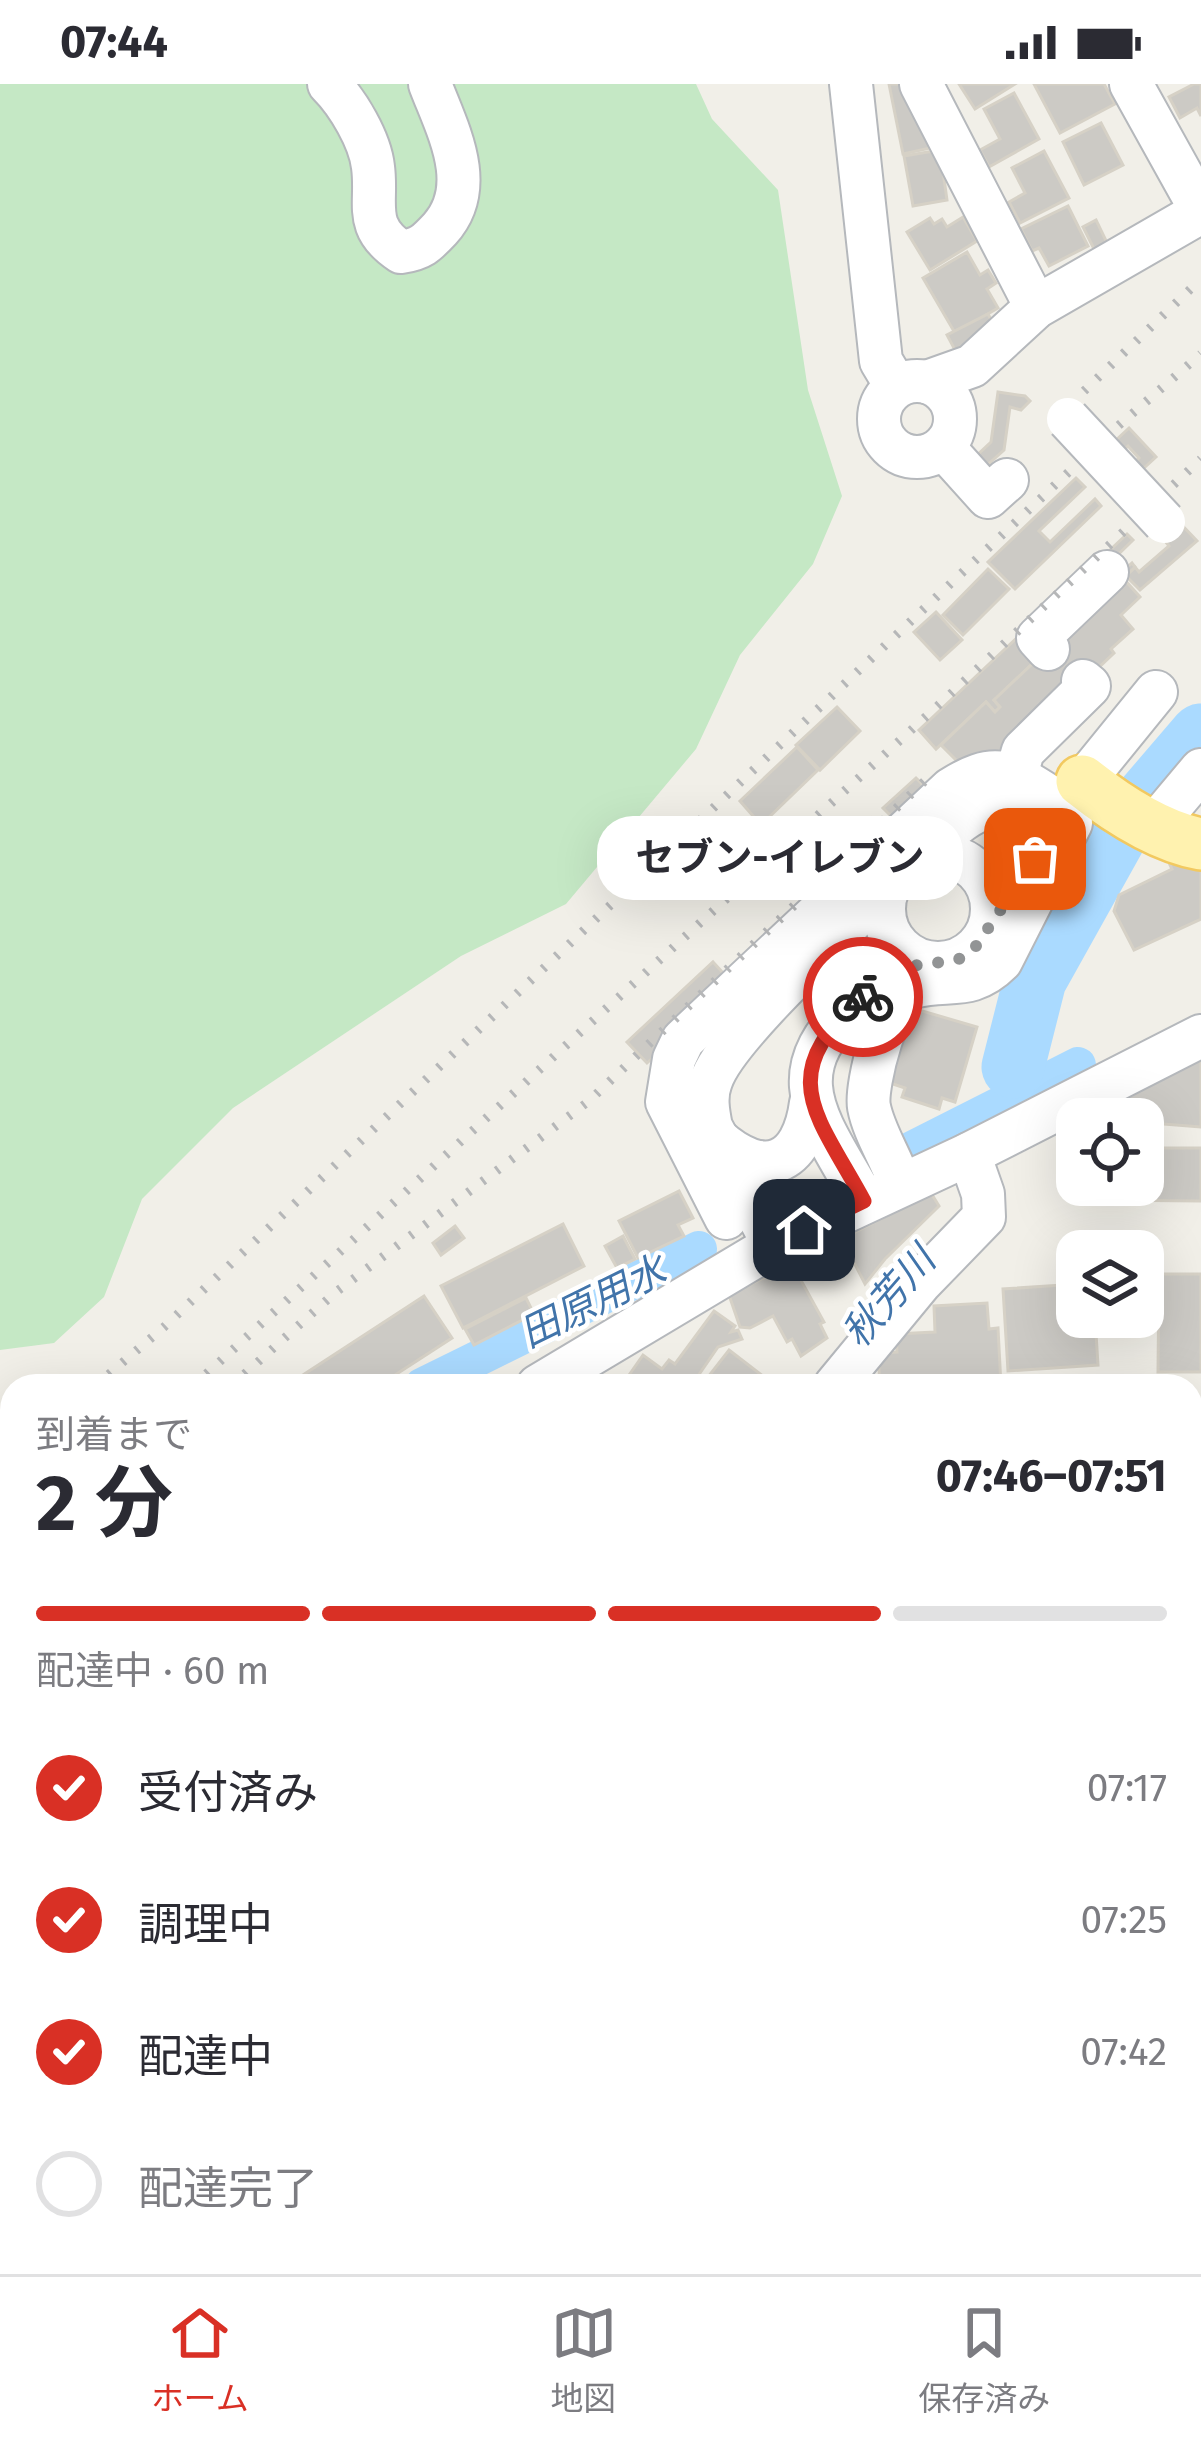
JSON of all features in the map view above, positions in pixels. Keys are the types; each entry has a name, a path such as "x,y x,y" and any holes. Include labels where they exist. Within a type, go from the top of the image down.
{"main road":[{"path":"1073,805 1201,844"}],"street":[{"path":"329,84 358,128 374,167 375,223 386,242 400,252 422,249 448,219 460,182 457,154 430,84"},
{"path":"851,84 881,362 930,407 988,497 1007,480"},
{"path":"921,84 1036,307"},
{"path":"930,407 1036,307 1201,211 1131,84"},
{"path":"1068,419 1164,522"},
{"path":"1048,649 1038,638 1107,572"},
{"path":"1073,805 1023,751 1089,686 1084,682"},
{"path":"717,1139 743,1159 774,1162 800,1145 811,1103 808,1072 836,1021 896,968 957,960 972,952 1030,871 1036,846 1073,805 1156,692"},
{"path":"726,1218 667,1102 674,1059 683,1040 951,789 991,770 1073,805"},
{"path":"774,1245 717,1139 707,1106 711,1080 729,1048 904,871 977,812 990,808 1016,813 1073,805 1201,770"},
{"path":"894,1169 868,1104 889,1012 902,992 915,986 968,982 990,973 1001,962 1073,805"},
{"path":"923,962 909,955 888,931 884,915 904,871 952,856 980,875 989,890 991,923"},
{"path":"557,1374 774,1245 969,1154 1201,1036"},
{"path":"811,1103 864,1201"},
{"path":"845,1374 920,1283 983,1217 983,1194 969,1154"}],"green space":[{"path":"0,84 696,84 712,119 778,190 808,390 842,496 813,564 740,655 696,749 566,904 461,956 233,1108 142,1199 104,1297 54,1343 0,1350"}],"building":[{"path":"889,84 914,84 935,147 903,154"},
{"path":"959,84 1015,84 975,109"},
{"path":"1034,84 1104,84 1115,104 1060,133"},
{"path":"1201,84 1201,116 1197,108 1180,118 1169,97"},
{"path":"1014,93 1039,139 989,167 980,150 1000,139 984,109"},
{"path":"1101,123 1123,165 1084,185 1063,142"},
{"path":"940,150 947,200 913,206 904,156"},
{"path":"1044,151 1069,198 1020,223 1009,202 1025,193 1012,168"},
{"path":"1068,206 1088,246 1049,266 1039,248 1032,251 1021,229"},
{"path":"963,217 977,241 930,270 907,232 930,218 934,224 942,219 947,227"},
{"path":"1096,220 1110,249 1097,255 1083,227"},
{"path":"967,252 980,275 988,270 996,283 987,289 998,308 955,333 923,278"},
{"path":"988,314 995,327 955,350 947,335"},
{"path":"998,392 1030,401 1021,410 1010,407 1004,450 976,475 957,474 991,442"},
{"path":"1129,428 1156,457 1122,488 1115,481 1139,458 1128,446 1108,463 1100,455"},
{"path":"1076,478 1085,487 1039,531 1050,542 1095,499 1101,506 1015,589 988,562"},
{"path":"1178,521 1197,541 1140,590 1126,576 1135,567 1139,572 1169,546 1162,537"},
{"path":"1127,534 1133,540 1090,582 1100,592 1132,563 1135,567 994,700 1000,707 995,712 986,702 936,749 919,730"},
{"path":"988,569 1009,589 963,635 943,615"},
{"path":"1123,578 1140,597 1121,615 1133,629 1111,649 1114,653 1009,752 1005,746 984,765 967,771 941,745 986,702 995,712 1000,707 994,700"},
{"path":"936,612 962,640 940,660 914,632"},
{"path":"837,707 860,731 820,770 796,745"},
{"path":"797,747 818,770 761,825 740,801"},
{"path":"916,778 931,793 899,824 883,808"},
{"path":"871,818 884,832 862,852 849,839"},
{"path":"1185,857 1201,859 1201,919 1134,950 1114,911 1119,895 1172,869 1170,865"},
{"path":"713,962 733,984 647,1063 627,1042"},
{"path":"912,1008 977,1027 955,1102 942,1098 939,1109 902,1097 905,1088 890,1083"},
{"path":"1201,1056 1201,1127 1164,1124 1164,1098 1127,1098"},
{"path":"1164,1148 1201,1148 1201,1201 1164,1201"},
{"path":"679,1191 693,1218 678,1225 684,1236 638,1258 619,1221"},
{"path":"931,1193 939,1206 865,1284 842,1239"},
{"path":"563,1224 584,1266 463,1328 441,1286"},
{"path":"455,1226 464,1238 441,1255 433,1243"},
{"path":"623,1236 635,1259 617,1268 605,1246"},
{"path":"792,1264 824,1322 820,1324 827,1338 801,1356 773,1316 750,1328 740,1327 729,1295"},
{"path":"1164,1274 1201,1274 1201,1372 1158,1372 1158,1338 1164,1338"},
{"path":"1056,1285 1056,1338 1096,1338 1098,1365 1008,1371 1003,1289"},
{"path":"424,1296 452,1338 396,1374 304,1374"},
{"path":"526,1298 534,1314 474,1345 465,1329"},
{"path":"987,1303 989,1329 998,1328 1000,1374 879,1374 878,1353 897,1352 896,1334 935,1332 934,1306"},
{"path":"714,1311 735,1326 731,1332 738,1330 742,1339 718,1347 699,1374 630,1374 643,1355 662,1369 669,1360 675,1364"},
{"path":"729,1350 760,1374 710,1374"}],"waterway":[{"name":"秋芳川","path":"1013,1067 1035,980 1117,833 1201,735"},
{"name":"田原用水","path":"904,1153 1078,1065"},
{"name":"田原用水","path":"446,1374 699,1249"}],"railway":[{"path":"1084,391 1201,279"},
{"path":"109,1374 1111,432 1201,354"},
{"path":"206,1374 1201,459"},
{"path":"244,1374 336,1292 589,1101 930,776"}],"way so far":[{"path":"863,997 896,968 957,960 972,952 1035,859"}],"place":[{"name":"セブン-イレブン","path":"1035,859"}],"route":[{"path":"804,1230 864,1201 811,1103 808,1072 836,1021 863,997"}]}
